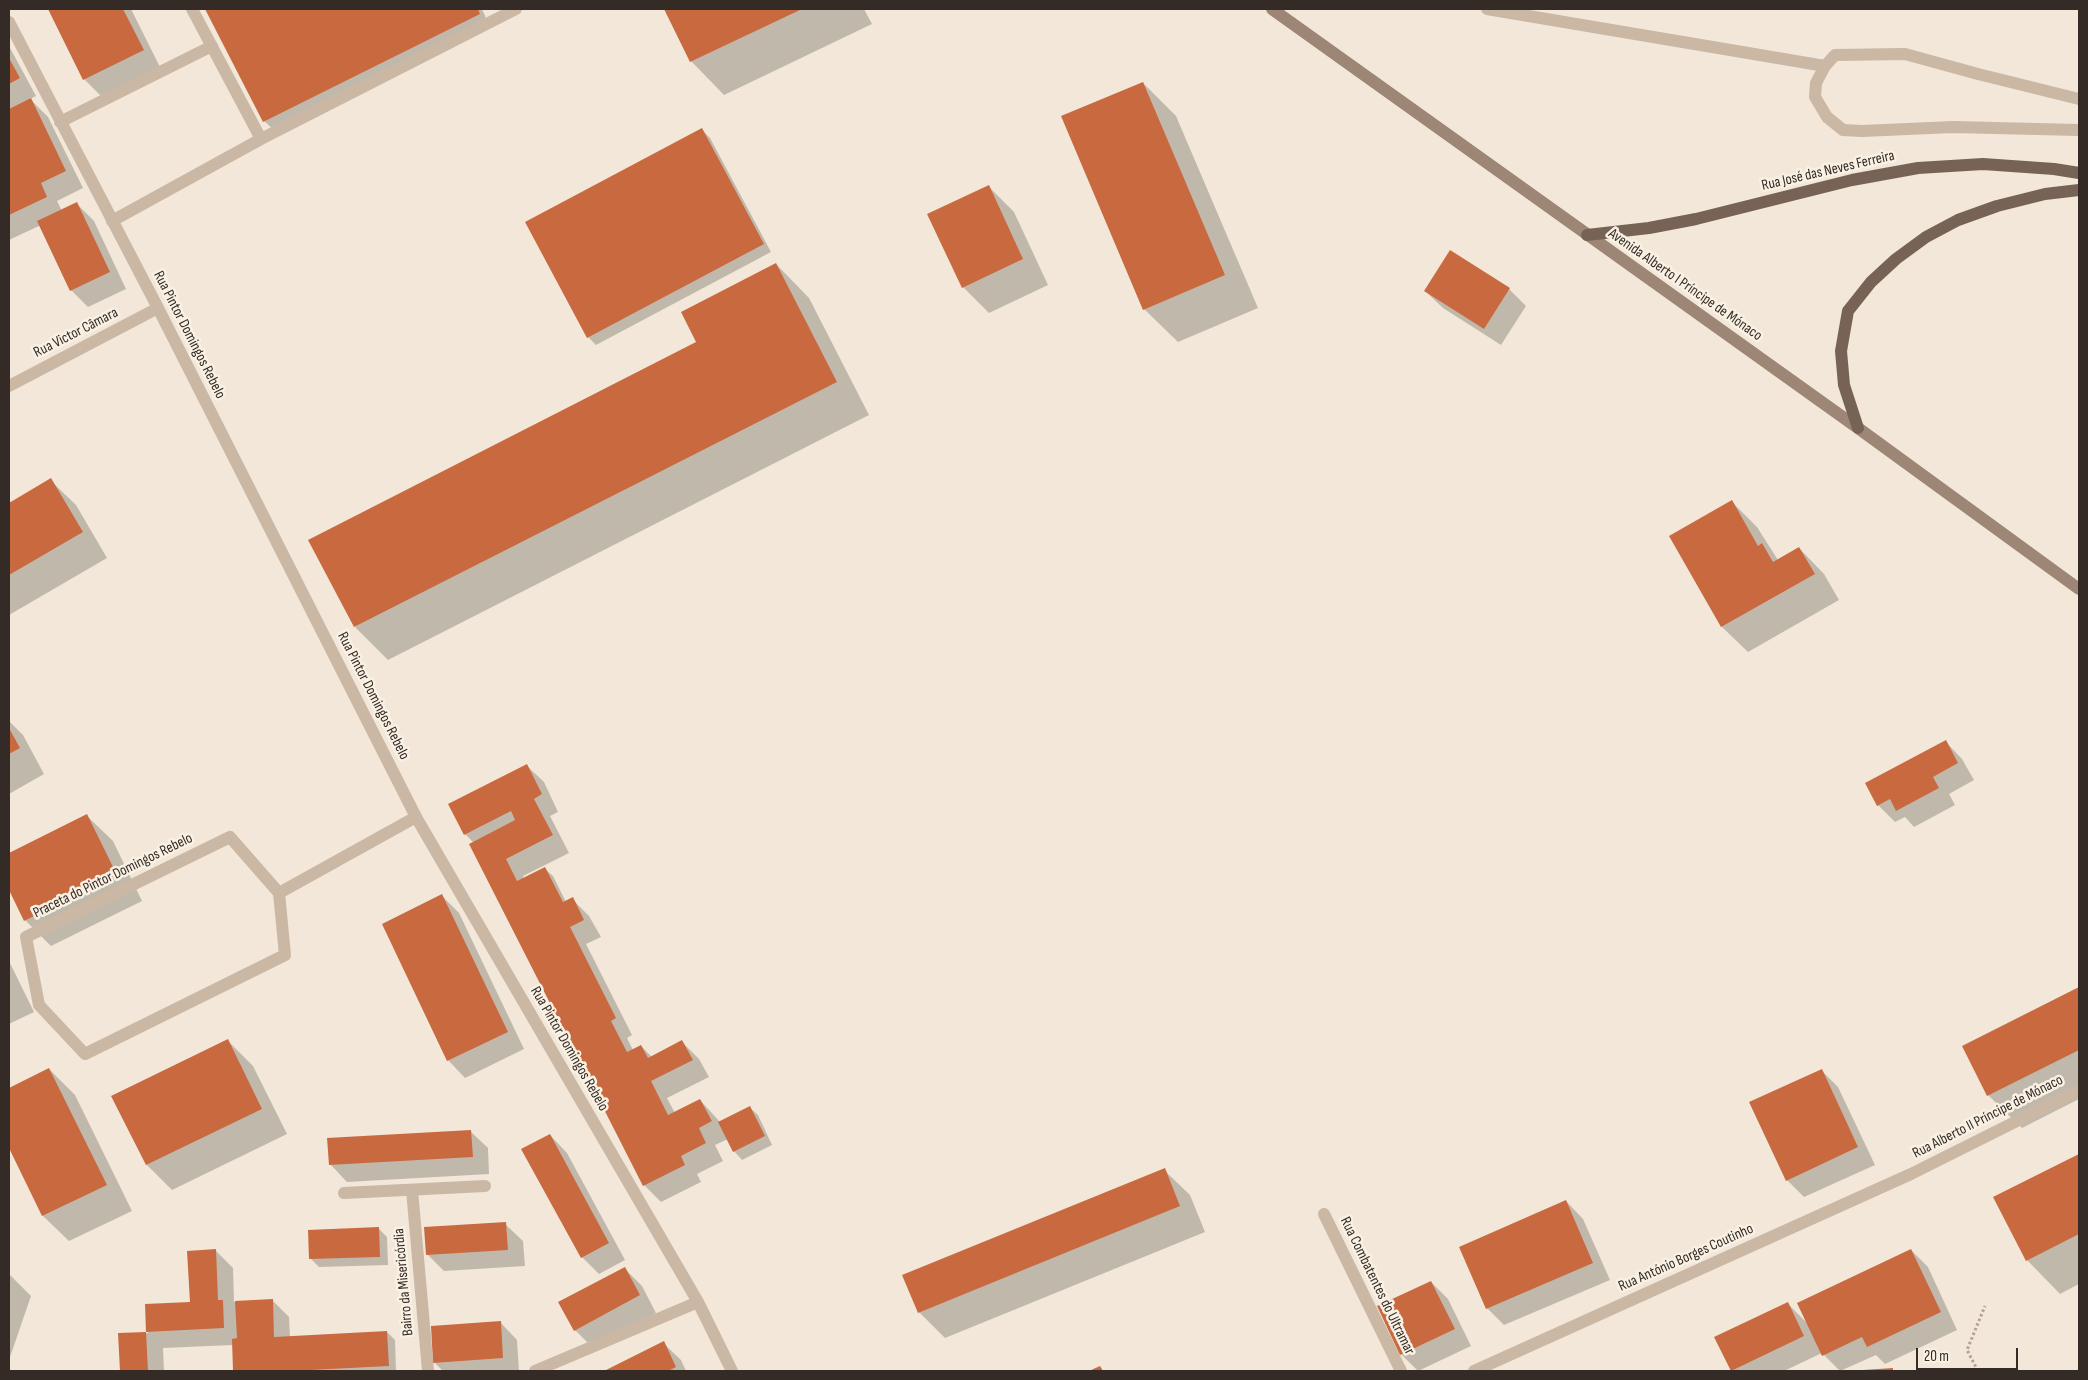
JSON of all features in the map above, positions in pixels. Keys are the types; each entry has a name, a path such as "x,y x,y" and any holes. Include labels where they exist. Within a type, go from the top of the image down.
{"main road":[{"name":"Avenida Alberto I Príncipe de Mónaco","path":"1272,9 1858,428 2079,589"},
{"name":"Rua José das Neves Ferreira","path":"1587,235 1649,228 1696,219 1852,180 1918,168 1984,164 2054,169 2079,173"},
{"path":"1858,428 1844,385 1841,351 1848,311 1871,282 1896,259 1926,237 1958,220 1997,206 2045,194 2079,190"}],"street":[{"path":"192,9 261,140"},
{"path":"112,221 261,140 516,9"},
{"path":"1487,9 1825,66"},
{"name":"Rua Pintor Domingos Rebelo","path":"9,22 158,308 416,817 698,1302 732,1371"},
{"path":"60,122 212,46"},
{"path":"2079,99 1905,54 1835,55 1825,66 1816,83 1815,97 1827,117 1843,130 1862,131 1953,127 2079,130"},
{"name":"Rua Victor Câmara","path":"9,386 158,308"},
{"path":"279,893 416,817"},
{"name":"Praceta do Pintor Domingos Rebelo","path":"230,837 279,893 285,955 85,1054 39,1005 26,937 230,837"},
{"name":"Rua Alberto II Príncipe de Mónaco","path":"1911,1174 2079,1090"},
{"name":"Rua António Borges Coutinho","path":"1474,1371 1911,1174"},
{"path":"344,1193 484,1186"},
{"name":"Bairro da Misericórdia","path":"412,1190 428,1371"},
{"name":"Rua Combatentes do Ultramar","path":"1324,1214 1401,1371"},
{"path":"535,1371 698,1302"}],"path":[{"path":"1978,1371 1967,1350 1985,1306"}],"building":[{"path":"48,9 123,9 144,50 83,80"},
{"path":"205,9 478,9 480,14 263,122"},
{"path":"664,9 802,9 690,62"},
{"path":"9,58 20,78 9,84"},
{"path":"1143,82 1225,275 1143,310 1061,116"},
{"path":"31,98 66,171 41,183 47,197 9,215 9,109"},
{"path":"702,128 764,244 587,338 525,222"},
{"path":"989,185 1023,259 962,288 927,214"},
{"path":"77,202 110,272 70,291 37,221"},
{"path":"1450,250 1510,288 1484,329 1424,291"},
{"path":"776,263 837,382 354,627 308,540 696,342 681,312"},
{"path":"51,478 83,532 9,575 9,503"},
{"path":"1732,500 1758,546 1762,543 1773,562 1799,547 1815,574 1721,627 1669,536"},
{"path":"9,728 20,748 9,754"},
{"path":"1946,740 1958,763 1933,777 1939,788 1896,811 1890,799 1877,806 1865,783"},
{"path":"527,764 542,794 534,799 553,835 506,859 517,881 545,867 563,902 573,897 584,920 570,927 616,1018 611,1021 627,1052 641,1045 648,1058 682,1040 693,1060 651,1081 668,1115 700,1099 712,1121 699,1128 706,1143 681,1156 685,1165 643,1186 469,844 515,820 511,811 464,835 448,804"},
{"path":"87,814 117,875 24,921 9,890 9,853"},
{"path":"442,894 508,1032 447,1061 382,924"},
{"path":"2079,987 2079,1050 1987,1096 1962,1046"},
{"path":"228,1039 262,1109 146,1165 111,1096"},
{"path":"49,1068 107,1185 42,1216 9,1148 9,1088"},
{"path":"1822,1069 1858,1147 1786,1181 1749,1102"},
{"path":"750,1106 765,1136 733,1152 718,1122"},
{"path":"471,1130 473,1157 329,1165 327,1138"},
{"path":"550,1134 609,1243 581,1258 521,1149"},
{"path":"2079,1154 2079,1234 2026,1261 1993,1197"},
{"path":"1165,1168 1180,1206 918,1313 902,1275"},
{"path":"1566,1200 1593,1263 1486,1309 1459,1247"},
{"path":"506,1222 508,1250 426,1255 424,1227"},
{"path":"379,1227 380,1257 309,1259 308,1230"},
{"path":"216,1249 218,1300 223,1300 224,1328 146,1332 145,1304 190,1302 187,1251"},
{"path":"1911,1249 1941,1312 1867,1347 1862,1337 1822,1356 1797,1303"},
{"path":"625,1267 640,1295 574,1331 558,1302"},
{"path":"1431,1281 1455,1329 1400,1355 1377,1306"},
{"path":"273,1299 274,1337 387,1331 389,1366 291,1371 233,1371 232,1339 237,1338 235,1301"},
{"path":"1788,1302 1804,1336 1731,1371 1714,1337"},
{"path":"501,1321 503,1358 433,1363 431,1326"},
{"path":"146,1332 148,1371 120,1371 118,1333"},
{"path":"664,1341 676,1367 668,1371 604,1371"},
{"path":"1100,1366 1103,1371 1089,1371"},
{"path":"1893,1368 1893,1371 1863,1371 1863,1370"}]}
